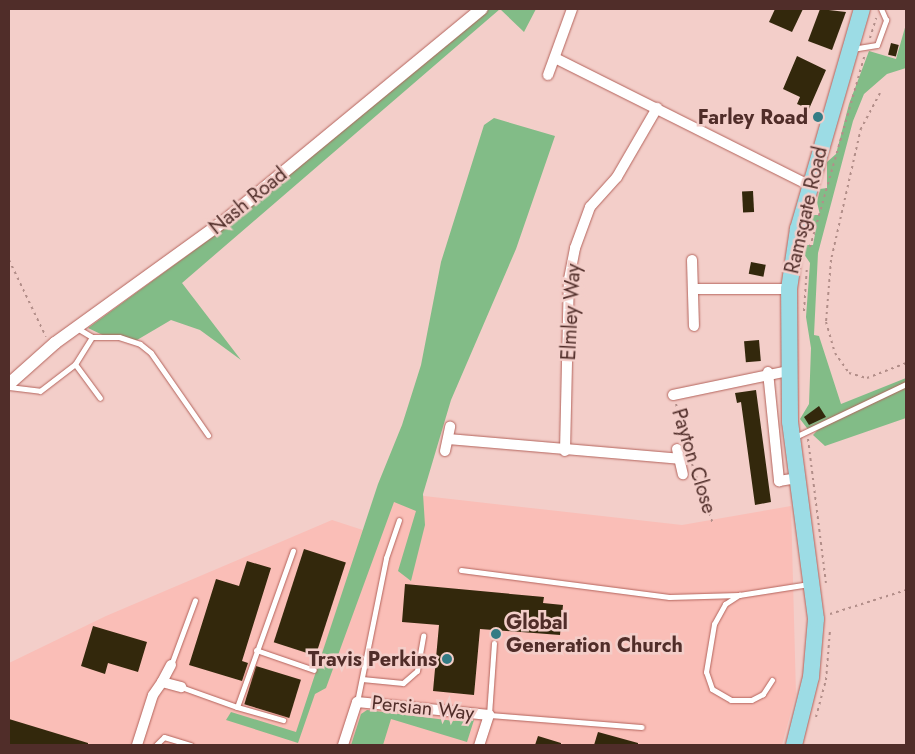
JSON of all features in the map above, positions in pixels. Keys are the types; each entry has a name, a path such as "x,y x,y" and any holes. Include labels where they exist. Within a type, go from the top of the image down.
{"main road":[{"name":"Ramsgate Road","path":"794,745 811,677 822,617 811,583 797,478 798,436 788,371 789,289 796,238 862,9"}],"street":[{"name":"Nash Road","path":"9,385 55,343 223,222 480,9"},
{"path":"548,76 572,9"},
{"path":"555,58 810,185"},
{"name":"Elmley Way","path":"565,450 569,279 575,248 590,207 617,177 656,108"},
{"path":"692,260 694,326"},
{"path":"693,289 789,289"},
{"name":"Payton Close","path":"673,395 768,372 788,371"},
{"path":"768,372 780,481 797,478"},
{"path":"446,451 450,426"},
{"path":"448,439 565,450 681,452 682,474"},
{"path":"138,745 153,695 170,665"},
{"path":"162,682 181,687"},
{"path":"343,745 356,702"},
{"name":"Persian Way","path":"356,702 489,715"},
{"path":"479,745 489,715"}],"lane":[{"path":"849,49 877,46 886,20 880,9"},
{"path":"76,328 92,337 119,337 140,344 151,353 208,435"},
{"path":"9,385 40,391 75,364 92,337"},
{"path":"75,364 100,398"},
{"path":"798,436 906,384"},
{"path":"356,702 386,558 399,520"},
{"path":"237,707 293,551"},
{"path":"461,570 669,597 739,595 811,583"},
{"path":"739,595 725,604 714,624 706,672 712,689 731,700 751,700 763,694 772,680"},
{"path":"170,665 195,600"},
{"path":"362,679 403,683 417,671 422,636"},
{"path":"494,643 489,715 642,727"},
{"path":"256,650 314,670"},
{"path":"181,687 237,707 283,720"},
{"path":"156,745 164,738 191,745"}],"path":[{"path":"810,249 867,47 880,9"},
{"path":"880,93 861,128 831,260 826,322 835,353 849,373 867,378 906,363"},
{"path":"803,319 808,257"},
{"path":"9,260 46,338 55,343"},
{"name":"Payton Close","path":"673,395 681,452"},
{"path":"798,436 826,589"},
{"name":"Payton Close","path":"690,459 713,524"},
{"path":"822,617 906,590"},
{"path":"814,726 826,680 822,617 828,606"}],"shaded area":[{"path":"389,492 682,525 791,506 796,694 782,745 9,745 9,663 106,616 332,520 372,533"}],"green space":[{"path":"488,9 500,9 182,283 241,360 200,330 171,320 137,340 111,339 88,328 233,222"},
{"path":"500,9 536,9 524,32"},
{"path":"906,24 906,68 887,74 864,94 853,121 818,253 814,335 819,336 841,404 906,378 906,418 825,446 813,435 827,420 810,432 800,419 809,404 811,348 806,317 810,263 804,254 807,245 813,245 816,229 810,224 810,215 820,215 817,202 820,189 827,188 827,162 836,154 849,104 869,51 896,59"},
{"path":"494,118 555,136 516,249 451,400 423,494 425,525 411,581 398,571 416,511 394,502 326,688 315,694 298,743 226,720 231,712 296,732 378,484 402,425 421,365 441,262 484,125"},
{"path":"367,710 454,721 474,720 467,742 391,719 383,745 351,745 361,714"}],"building":[{"path":"775,9 803,9 792,32 769,22"},
{"path":"820,9 846,12 832,50 808,41"},
{"path":"891,43 899,45 896,57 888,55"},
{"path":"797,56 826,70 809,109 797,104 800,97 783,89"},
{"path":"753,191 754,212 743,213 742,192"},
{"path":"751,262 766,265 763,277 749,274"},
{"path":"759,340 761,361 746,362 744,341"},
{"path":"756,390 771,502 755,505 741,402 737,403 735,393"},
{"path":"819,406 826,417 809,425 804,417"},
{"path":"304,549 346,563 316,656 274,642"},
{"path":"247,561 271,568 242,661 248,663 242,681 189,665 216,579 239,586"},
{"path":"405,584 544,597 543,603 563,605 560,635 480,629 474,695 433,691 439,625 402,622"},
{"path":"93,626 147,642 138,672 108,663 105,674 81,666"},
{"path":"256,666 301,680 289,718 244,704"},
{"path":"9,719 88,743 88,745 9,745"},
{"path":"598,732 638,743 638,745 594,745"},
{"path":"538,736 561,743 561,745 535,745"}],"place":[{"name":"Farley Road","path":"818,117"},
{"name":"Global Generation Church","path":"496,634"},
{"name":"Travis Perkins","path":"447,659"}]}
